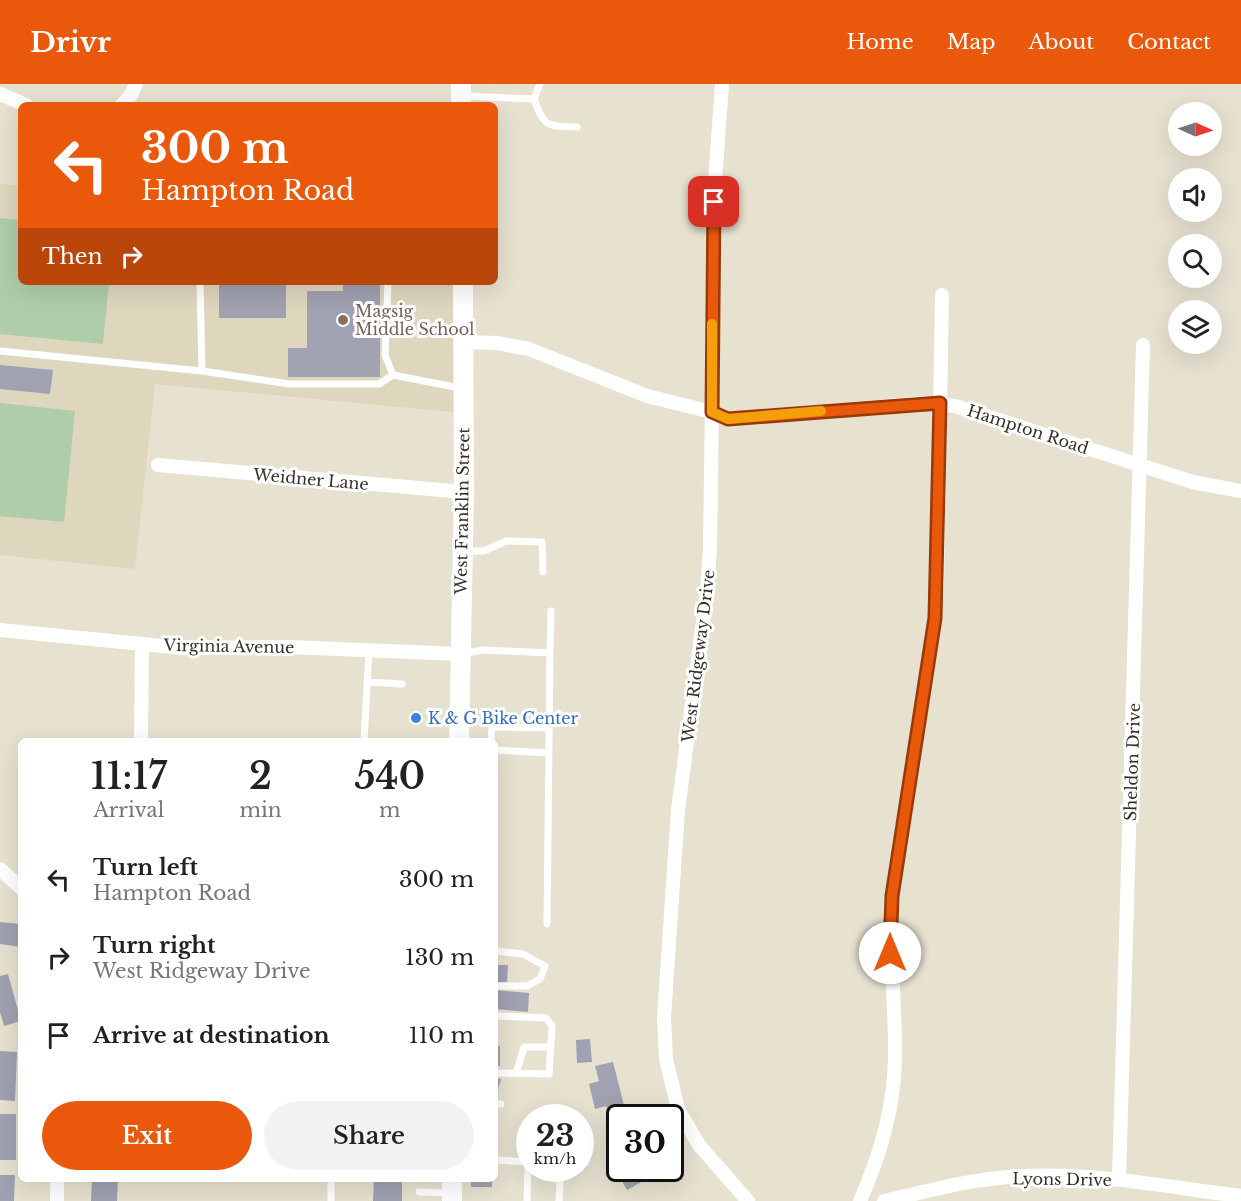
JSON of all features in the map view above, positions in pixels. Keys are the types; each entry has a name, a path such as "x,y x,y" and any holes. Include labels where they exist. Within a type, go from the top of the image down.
{"main road":[{"name":"West Franklin Street","path":"459,738 464,492 461,388 463,285"}],"street":[{"path":"125,102 136,84"},
{"name":"West Ridgeway Drive","path":"722,84 715,182 710,549 706,599 678,810 664,1017 666,1059 678,1109 699,1145 748,1201"},
{"path":"0,94 19,102"},
{"path":"860,1201 874,1163 893,1089 895,1033 890,932 892,896 935,618 942,295"},
{"name":"Hampton Road","path":"463,342 497,343 529,349 647,396 712,412 728,419 940,403 1193,482 1241,491"},
{"name":"Sheldon Drive","path":"1119,1180 1143,345"},
{"name":"Weidner Lane","path":"158,465 464,492"},
{"name":"Virginia Avenue","path":"0,630 183,648 289,646 459,654"},
{"path":"141,738 142,644"},
{"path":"0,868 18,885"},
{"name":"Lyons Drive","path":"884,1201 1009,1177 1039,1175 1119,1180 1241,1196"},
{"path":"57,1182 57,1201"}],"lane":[{"path":"540,84 534,99 542,120 550,126 578,127"},
{"path":"461,95 534,99"},
{"path":"200,285 202,371"},
{"path":"388,285 385,355 393,375"},
{"path":"0,351 202,371 289,384 380,384 393,375 461,388"},
{"path":"462,551 484,551 506,541 542,542 543,572"},
{"path":"547,924 552,611"},
{"path":"459,654 483,650 550,653"},
{"path":"364,738 369,651"},
{"path":"367,682 402,684"},
{"path":"491,738 492,727 549,728"},
{"path":"498,750 548,753"},
{"path":"498,951 522,954 544,966 540,978 527,986 498,986"},
{"path":"498,1016 549,1020 551,1047 549,1074 498,1073"},
{"path":"516,1074 524,1047 551,1047"},
{"path":"498,1160 516,1161"},
{"path":"331,1182 331,1201"},
{"path":"527,1201 528,1182"},
{"path":"559,1201 560,1182"},
{"path":"419,1192 452,1191"}],"shaded area":[{"path":"0,184 18,186 18,285 462,285 463,413 155,384 135,569 0,555"}],"green space":[{"path":"0,218 18,220 18,285 109,285 103,344 0,334"},
{"path":"0,403 75,411 64,522 0,516"}],"building":[{"path":"219,285 286,285 286,318 219,318"},
{"name":"Magsig Middle School","path":"343,285 380,285 380,377 288,377 288,348 307,348 307,291 343,291"},
{"path":"0,365 53,370 50,394 0,389"},
{"path":"0,922 18,924 18,947 0,944"},
{"path":"498,965 508,965 507,982 498,982"},
{"path":"8,974 18,1010 18,1022 4,1026 0,1012 0,976"},
{"path":"498,990 529,993 528,1012 498,1009"},
{"path":"590,1039 592,1062 577,1063 576,1040"},
{"path":"498,1046 500,1046 500,1066 498,1066"},
{"path":"0,1051 17,1052 15,1101 0,1100"},
{"path":"613,1062 624,1104 606,1104 606,1106 595,1109 589,1084 599,1081 595,1066"},
{"path":"0,1114 16,1114 16,1160 0,1160"},
{"path":"0,1175 15,1175 14,1201 0,1201"},
{"path":"92,1182 118,1182 117,1201 91,1201"},
{"path":"374,1182 402,1182 402,1201 373,1201"},
{"path":"471,1182 492,1182 492,1187 471,1187"},
{"path":"622,1182 641,1182 627,1190"}],"slow traffic":[{"path":"712,324 712,412 728,419 821,411"}],"place":[{"name":"Magsig Middle School","path":"343,320"},
{"name":"K & G Bike Center","path":"416,718"}],"route":[{"path":"714,202 712,412 728,419 940,403 935,618 892,896 890,953"}]}
